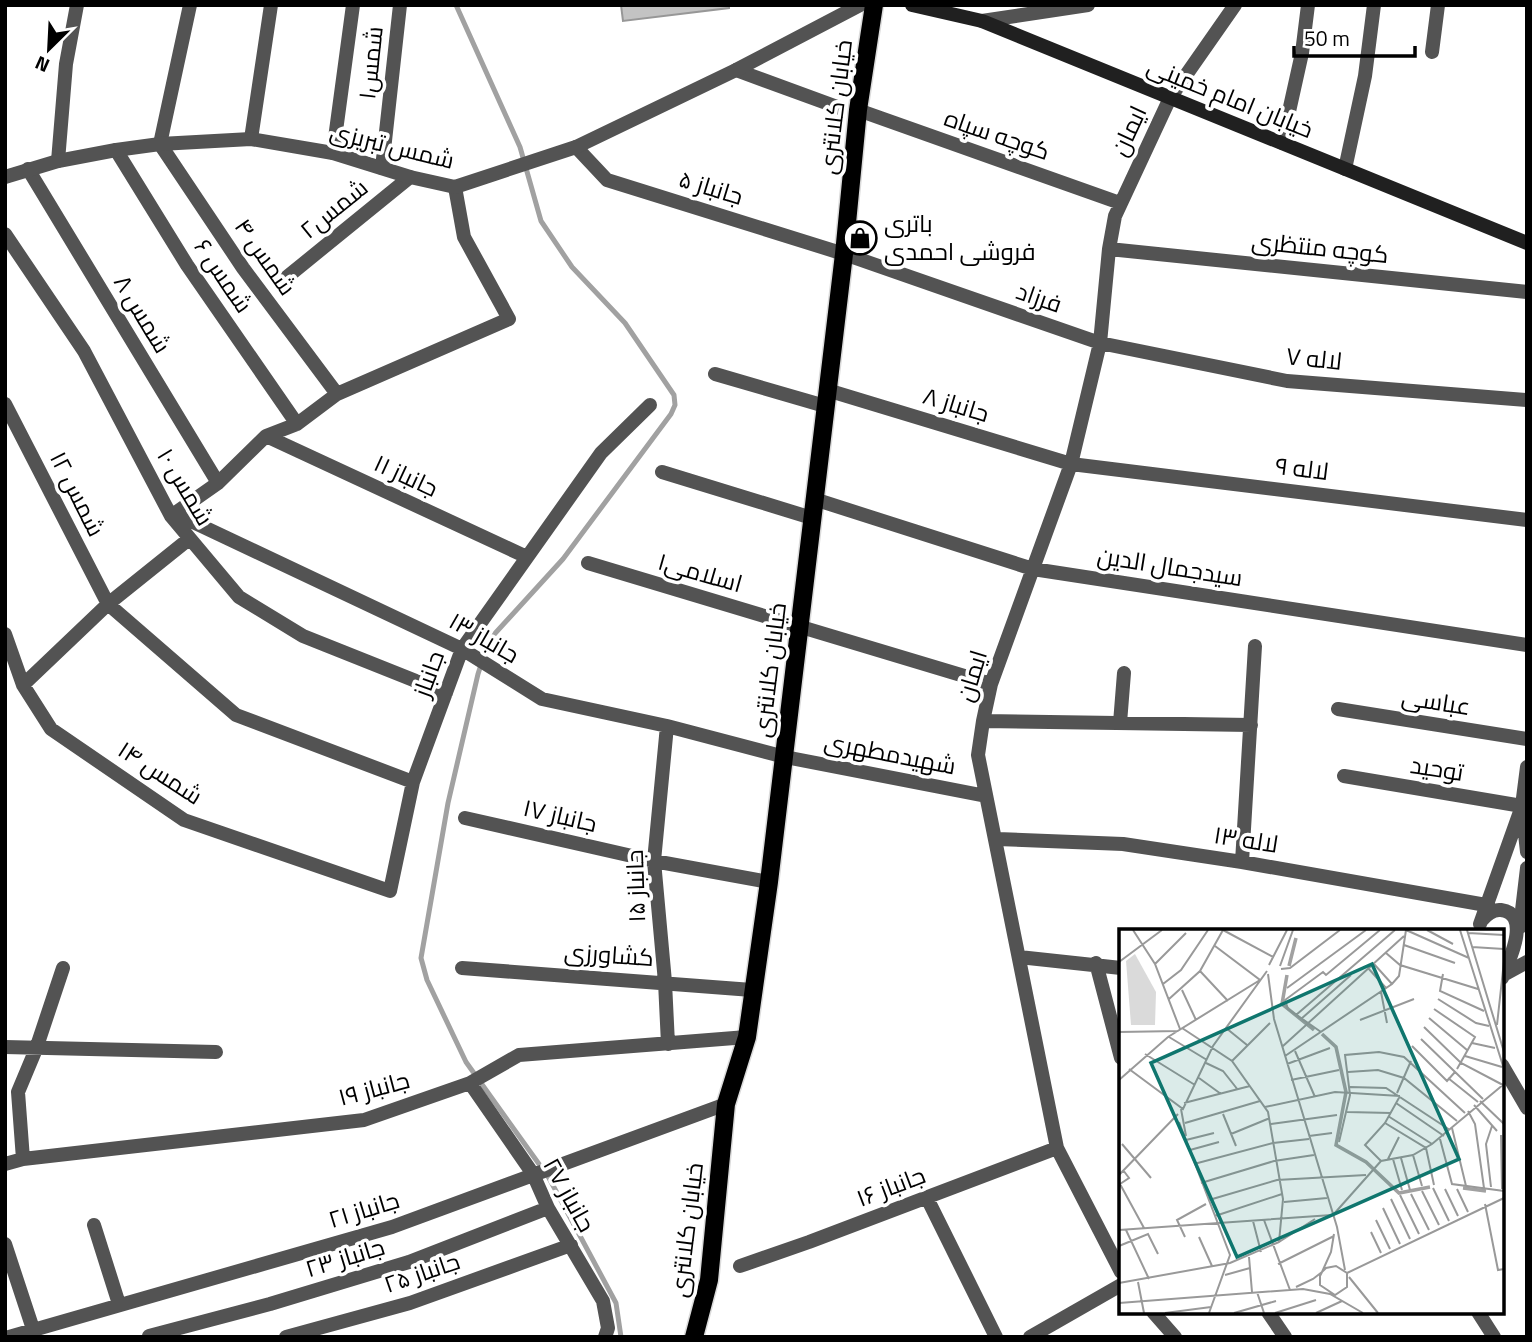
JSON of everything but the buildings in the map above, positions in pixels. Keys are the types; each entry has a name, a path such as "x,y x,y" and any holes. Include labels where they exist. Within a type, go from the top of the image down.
{"main road":[{"name":"خیابان کلانتری","path":"694,1337 709,1280 726,1104 747,1037 769,882 845,254 859,110 874,5"},
{"name":"خیابان امام خمینی","path":"912,5 982,21 1527,243"}],"street":[{"path":"58,161 66,64 77,5"},
{"path":"160,144 190,5"},
{"path":"251,139 271,5"},
{"path":"333,153 353,5"},
{"name":"شمس۱","path":"383,168 400,5"},
{"name":"شمس تبریزی","path":"5,177 58,161 116,150 160,144 251,139 333,153 410,177 455,187 576,146 736,70 860,5"},
{"path":"982,21 1088,5"},
{"name":"ایمان","path":"1119,1268 1057,1148 978,755 991,684 1071,464 1100,343 1115,216 1170,98 1235,5"},
{"path":"1282,143 1302,53 1308,5"},
{"path":"1345,169 1365,76 1374,5"},
{"path":"1432,52 1438,5"},
{"path":"736,70 839,108"},
{"name":"کوچه سپاه","path":"859,110 1120,202"},
{"name":"شمس ۴","path":"160,144 243,268 337,394"},
{"name":"جانباز ۵","path":"576,146 607,180 845,254"},
{"name":"شمس ۶","path":"116,150 187,265 297,424"},
{"name":"شمس ۸","path":"28,169 218,483"},
{"name":"شمس۲","path":"287,277 410,177"},
{"path":"174,515 218,483 266,436 297,424 337,394 509,319 464,237 455,187"},
{"name":"شمس ۱۰","path":"5,234 84,351 189,539 239,597 303,636 446,693"},
{"name":"کوچه منتظری","path":"1109,249 1527,292"},
{"name":"فرزاد","path":"845,254 1100,343"},
{"name":"لاله ۷","path":"1100,343 1287,381 1527,400"},
{"name":"جانباز ۸","path":"715,374 826,398 1071,464"},
{"name":"شمس ۱۲","path":"5,404 108,604"},
{"name":"جانباز","path":"390,891 413,782 462,649 601,453 650,404"},
{"name":"جانباز ۱۱","path":"266,436 527,557"},
{"name":"لاله ۹","path":"1071,464 1527,520"},
{"name":"سیدجمال الدین","path":"662,472 813,509 1033,569 1527,645"},
{"name":"جانباز ۱۳","path":"174,515 462,649 542,699 667,726 785,757"},
{"path":"23,685 108,604 189,539"},
{"name":"اسلامی۱","path":"588,563 991,684"},
{"path":"108,604 236,715 413,782"},
{"name":"شمس ۱۴","path":"5,634 23,685 51,729 184,820 390,891"},
{"path":"1242,862 1255,646"},
{"path":"1120,723 1124,673"},
{"name":"عباسی","path":"1338,709 1527,739"},
{"path":"983,721 1251,725"},
{"name":"جانباز ۱۵","path":"667,726 654,861 665,982 667,1044"},
{"name":"شهیدمطهری","path":"785,757 986,796"},
{"path":"1479,927 1522,806 1527,767"},
{"name":"توحید","path":"1344,776 1522,806"},
{"path":"1522,806 1527,852"},
{"name":"جانباز ۱۷","path":"465,818 654,861 769,882"},
{"name":"لاله ۱۳","path":"996,839 1124,844 1486,905"},
{"path":"1504,974 1524,914 1527,868"},
{"path":"1479,927 1483,918 1493,911 1524,914"},
{"path":"1506,911 1516,919 1519,932"},
{"path":"1019,957 1096,963 1119,968"},
{"path":"1504,976 1527,962"},
{"path":"1096,963 1119,1050"},
{"path":"23,1159 18,1092 36,1049 63,968"},
{"name":"کشاورزی","path":"462,968 752,990"},
{"name":"جانباز ۱۹","path":"5,1164 23,1159 364,1120 470,1083 519,1055 747,1037"},
{"path":"5,1047 216,1052"},
{"path":"1506,1071 1527,1108"},
{"name":"جانباز ۲۷","path":"470,1083 533,1174 548,1208 603,1301 608,1328 605,1337"},
{"name":"جانباز ۲۱","path":"9,1337 392,1227 726,1104"},
{"name":"جانباز ۱۶","path":"740,1266 1057,1148"},
{"path":"927,1198 996,1337"},
{"name":"جانباز ۲۳","path":"149,1336 270,1304 409,1262 548,1208"},
{"path":"94,1225 119,1304"},
{"path":"5,1244 33,1329"},
{"name":"جانباز ۲۵","path":"286,1337 410,1303 571,1245"},
{"path":"1030,1337 1119,1286"},
{"path":"1155,1314 1175,1337"},
{"path":"1269,1314 1285,1337"},
{"path":"1479,1314 1494,1337"}],"waterway":[{"path":"456,5 520,147 541,221 572,267 625,323 674,395 675,405 671,414 563,559 489,640 478,674 448,803 421,958 427,980 466,1062 549,1178 616,1303 621,1337"}],"place":[{"name":"باتری فروشی احمدی","path":"860,238"}]}
